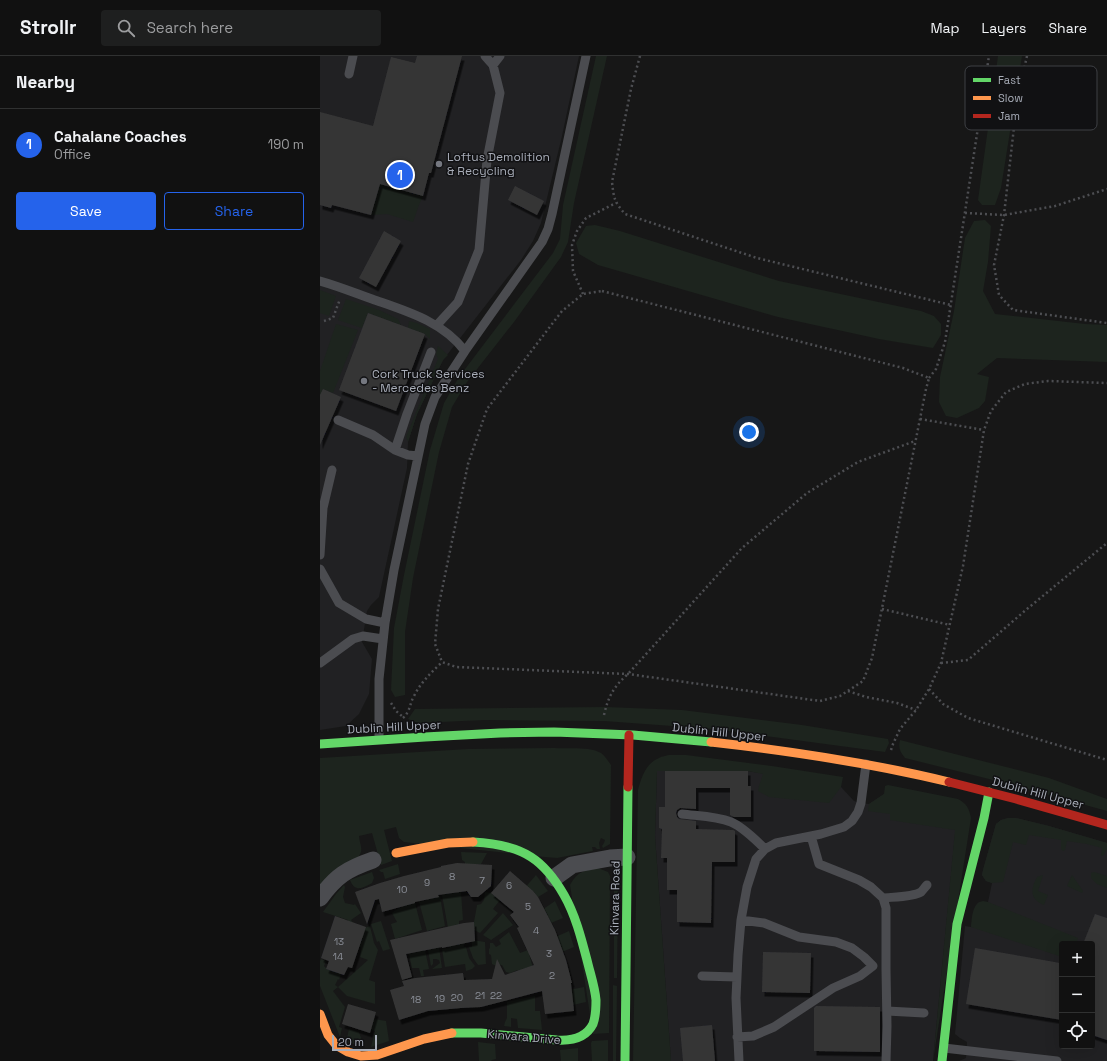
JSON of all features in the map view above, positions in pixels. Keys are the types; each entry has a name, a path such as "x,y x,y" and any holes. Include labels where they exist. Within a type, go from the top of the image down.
{"street":[{"name":"Dublin Hill Upper","path":"320,744 379,739 498,733 568,732 629,735 721,743 866,764 925,776 1107,825"},
{"name":"Kinvara Road","path":"625,1061 629,735"},
{"path":"942,1061 957,924 984,818 989,792"},
{"name":"Kinvara Drive","path":"320,1014 328,1034 334,1044 343,1050 362,1056 384,1052 433,1036 461,1032 568,1040 579,1038 586,1033 595,1020 595,998 584,951 570,907 563,892 547,869 536,860 513,848 482,842 442,844 396,853"},
{"path":"554,878 572,865 610,858 627,857"},
{"path":"320,898 332,883 347,870 373,860"}],"lane":[{"path":"349,74 353,56"},
{"path":"437,325 458,302 478,250 487,160 500,93 493,65 485,56"},
{"path":"493,65 500,56"},
{"path":"379,739 379,679 383,639 394,570 425,424 435,397 464,351 542,242 548,229 586,56"},
{"path":"320,281 411,312 437,325 457,342 464,351"},
{"path":"395,450 431,352"},
{"path":"338,420 373,435 395,450 418,456"},
{"path":"320,555 323,508 332,470"},
{"path":"320,569 339,603 366,619 386,623"},
{"path":"320,663 353,640 363,636 383,639"},
{"path":"739,1061 736,998 741,920 747,887 756,859 765,849 776,843 811,836 844,827 852,821 858,812 861,803 866,764"},
{"path":"682,814 715,818 732,822 751,835 765,849"},
{"path":"811,836 819,864 859,880 871,887 883,898 886,908 888,1026 886,1061"},
{"path":"883,898 913,895 921,892 927,885"},
{"path":"741,920 764,924 799,937 836,942 852,948 873,966 886,969"},
{"path":"737,1036 753,1036 774,1027 833,988 860,976 873,966"},
{"path":"702,976 737,977"},
{"path":"887,1011 924,1013"},
{"path":"944,1048 1057,1061"}],"path":[{"path":"640,56 631,89 612,182 616,203 625,214 757,258 951,305"},
{"path":"987,66 989,56"},
{"path":"1025,66 1027,56"},
{"path":"929,378 904,368 602,291 584,294 562,311 487,409 468,464 438,609 435,644 442,662 456,667 628,674 820,701 840,696 863,681 872,658 929,378 936,369 945,342 978,130"},
{"path":"1014,130 1004,215 994,265 999,294 1013,310 1107,323"},
{"path":"965,213 1004,215 1055,206 1107,189"},
{"path":"584,294 573,272 572,245 577,231 586,218 616,203"},
{"path":"324,322 333,318 343,289"},
{"path":"893,744 900,729 916,710 941,663 963,566 984,430 991,412 1006,392 1025,384 1048,381 1107,383"},
{"path":"920,419 984,430"},
{"path":"606,707 610,693 621,680 742,548 807,493 858,462 916,440"},
{"path":"941,663 968,660 1107,543"},
{"path":"882,609 950,625"},
{"path":"390,702 396,711 403,717 408,713 413,697 423,681 442,662"},
{"path":"929,688 943,704 968,718 1107,760"},
{"path":"848,691 897,703 916,710"}],"shaded area":[{"path":"320,56 579,56 541,223 533,241 521,260 443,360 417,414 408,442 407,468 379,597 367,611 362,642 372,659 369,694 359,714 346,726 320,730"},
{"path":"596,56 607,56 574,203 568,242 561,257 514,322 467,382 452,407 439,452 413,578 405,632 405,695 395,697 391,690 394,628 430,450 444,403 459,377 553,253 560,239 563,205"},
{"path":"998,56 1022,56 1020,66 997,66"},
{"path":"988,130 1010,130 1001,188 995,205 982,205 978,200"},
{"path":"380,184 423,196 413,222 387,214 371,215"},
{"path":"985,220 991,226 988,262 983,291 995,314 1107,325 1107,362 997,358 977,374 989,377 985,401 979,408 957,418 946,416 939,402 940,377 954,311 965,238 974,221"},
{"path":"595,225 620,231 779,281 921,311 934,316 941,324 941,335 933,348 879,339 778,317 598,265 579,254 576,243 586,226"},
{"path":"320,290 336,296 329,316 320,313"},
{"path":"346,299 379,310 398,319 401,325 368,313 362,328 338,320"},
{"path":"409,321 430,329 430,339 425,334 408,328"},
{"path":"336,324 358,330 333,393 323,389 320,395 320,371"},
{"path":"438,346 448,355 443,360 417,414 408,442 406,437 438,359 436,354"},
{"path":"606,707 682,710 802,725 888,739 889,743 885,752 713,729 604,721 485,720 418,723 408,719 415,709"},
{"path":"900,740 1049,778 1107,799 1107,811 1017,786 905,758 900,750"},
{"path":"468,749 591,749 601,753 611,765 610,844 603,848 602,846 605,840 601,838 599,843 600,849 592,847 593,851 557,858 404,842 399,838 396,827 384,830 392,861 381,865 372,833 359,836 361,851 359,857 320,888 320,758"},
{"path":"669,755 686,755 843,777 841,787 829,803 769,797 758,791 763,774 748,771 657,771 655,836 671,1061 633,1061 638,790 647,767 654,760"},
{"path":"657,771 748,771 841,787 854,801 861,803 869,804 884,794 957,814 933,1061 671,1061 655,836"},
{"path":"888,785 958,799 967,807 971,818 933,1061 955,830 890,820 890,814 868,811 869,804 884,794 885,786"},
{"path":"1016,818 1107,843 1107,1061 959,1061 966,1058 967,1042 955,1034 965,926 971,927 976,905 979,902 988,902 992,883 986,881 982,875 996,824 1001,820"},
{"path":"1016,818 1049,826 1107,843 1107,849 1102,856 1102,848 1067,841 1065,850 1063,851 1061,849 1061,840 1029,835 1026,845 1013,842 1003,882 992,883 986,881 982,875 983,870 996,824 1001,820"},
{"path":"461,852 487,853 481,864 474,864 473,873 465,873 465,862 462,860"},
{"path":"398,864 400,874 385,879 383,872 379,870"},
{"path":"598,868 608,872 610,876 609,1033 593,1034 570,885 581,872"},
{"path":"372,872 374,878 372,883 362,888 354,887 350,880"},
{"path":"1094,872 1107,876 1107,888 1097,884 1091,878 1091,873"},
{"path":"536,875 548,891 538,897 533,891 527,895 523,890"},
{"path":"1043,875 1038,891 1048,895 1044,905 1036,900 1032,890 1037,877"},
{"path":"1072,875 1083,891 1082,893 1067,886"},
{"path":"614,884 618,884 617,978 614,978"},
{"path":"344,885 343,897 345,903 355,904 361,913 351,920 359,930 370,926 374,943 378,950 369,980 375,982 375,1004 347,996 338,987 368,960 360,957 361,947 343,936 348,920 323,912"},
{"path":"461,892 463,920 459,921 459,926 448,928 442,895"},
{"path":"485,892 491,893 500,900 493,909 498,913 480,933 474,930 474,922 477,905 481,904 484,900"},
{"path":"440,896 445,926 427,931 419,902"},
{"path":"555,901 563,918 551,923 547,915 536,920 533,916"},
{"path":"979,902 988,902 1078,938 1077,941 1059,941 1059,956 971,927 972,915"},
{"path":"415,903 422,930 395,939 391,924 397,922 392,913 406,905"},
{"path":"503,913 513,925 491,940 483,935"},
{"path":"381,921 390,949 383,951 379,941 377,942 371,924"},
{"path":"569,931 574,947 562,952 553,938"},
{"path":"509,932 520,953 528,950 534,972 520,976 518,970 510,973 506,972 502,965 492,964 491,955 489,954 490,943 493,943 496,947 501,944 499,940"},
{"path":"463,934 464,947 466,947 469,958 475,966 466,971 465,964 445,967 442,949 450,948 449,936"},
{"path":"472,940 485,942 486,964 478,965 473,958 469,947 472,947"},
{"path":"439,947 442,968 432,969 440,963 439,960 433,959 433,964 431,966 428,950"},
{"path":"425,950 429,969 423,970 424,976 421,976 419,968 412,968 409,954"},
{"path":"321,959 326,961 324,966 328,970 343,968 339,980 338,979 335,985 338,987 333,991 345,1007 339,1027 342,1028 340,1037 320,986"},
{"path":"613,985 617,986 616,1061 613,1061"},
{"path":"584,987 586,1002 573,1005 569,990"},
{"path":"535,996 535,1011 540,1011 542,1030 518,1028 517,1019 511,1018 511,1027 504,1026 507,1018 507,1002"},
{"path":"374,1019 386,1021 389,1041 371,1047 375,1031 371,1030"},
{"path":"349,1029 359,1032 364,1047 346,1042"},
{"path":"608,1040 608,1061 592,1061 592,1041"},
{"path":"478,1042 495,1044 496,1059 491,1061 479,1061"},
{"path":"578,1048 578,1061 561,1061 560,1050"}],"building":[{"path":"417,56 462,56 431,173 429,173 423,196 380,184 371,215 332,205 331,208 320,205 320,112 373,126 391,57 415,63"},
{"path":"515,186 544,201 537,215 508,200"},
{"path":"384,231 401,241 376,287 359,278"},
{"path":"368,313 425,334 396,411 339,390"},
{"path":"323,389 341,397 320,445 320,395"},
{"path":"665,771 748,771 748,786 751,786 751,817 734,817 730,815 730,788 696,788 696,809 680,808 676,813 679,819 696,821 696,829 735,831 735,862 712,862 711,923 677,922 677,890 667,890 667,858 661,858 662,829 659,828 659,807 665,807"},
{"path":"457,863 492,865 491,886 478,897 471,897 467,891 438,895 439,897 415,902 382,912 379,899 375,900 367,924 355,892 404,876"},
{"path":"510,871 538,897 555,930 566,960 572,983 574,1011 545,1014 542,991 481,1007 428,1011 399,1020 390,990 404,986 402,981 415,978 463,973 464,980 492,979 497,959 505,975 534,965 517,928 519,927 510,915 514,912 491,893"},
{"path":"1095,914 1107,918 1107,1040 1095,1036 1095,941 1084,941"},
{"path":"335,916 366,927 352,968 348,967 344,975 326,969 329,961 321,958"},
{"path":"474,922 475,941 406,954 412,977 402,980 390,940"},
{"path":"975,948 1059,963 1059,1020 966,1004"},
{"path":"763,952 811,953 810,993 762,992"},
{"path":"348,1004 376,1012 370,1033 342,1024"},
{"path":"816,1006 880,1007 880,1052 814,1051 814,1008"},
{"path":"712,1025 715,1061 683,1061 680,1028"}],"traffic: fast":[{"path":"320,744 500,733 554,732 633,735 711,742"},
{"path":"625,1061 628,787"},
{"path":"942,1061 957,924 984,818 989,792"},
{"path":"452,1033 481,1033 568,1040 578,1038 587,1033 593,1024 596,1012 594,986 578,929 572,911 554,879 541,865 531,857 518,850 488,843 473,842"}],"traffic: slow":[{"path":"711,742 831,758 949,782"},
{"path":"396,853 448,843 473,842"},
{"path":"320,1014 328,1035 336,1045 348,1052 361,1056 377,1055 424,1039 452,1033"}],"traffic: jam":[{"path":"628,787 629,735"},
{"path":"949,782 1107,825"}],"place":[{"name":"Loftus Demolition & Recycling","path":"439,164"},
{"name":"Cahalane Coaches","path":"400,175"},
{"name":"Cork Truck Services - Mercedes Benz","path":"364,381"}]}
